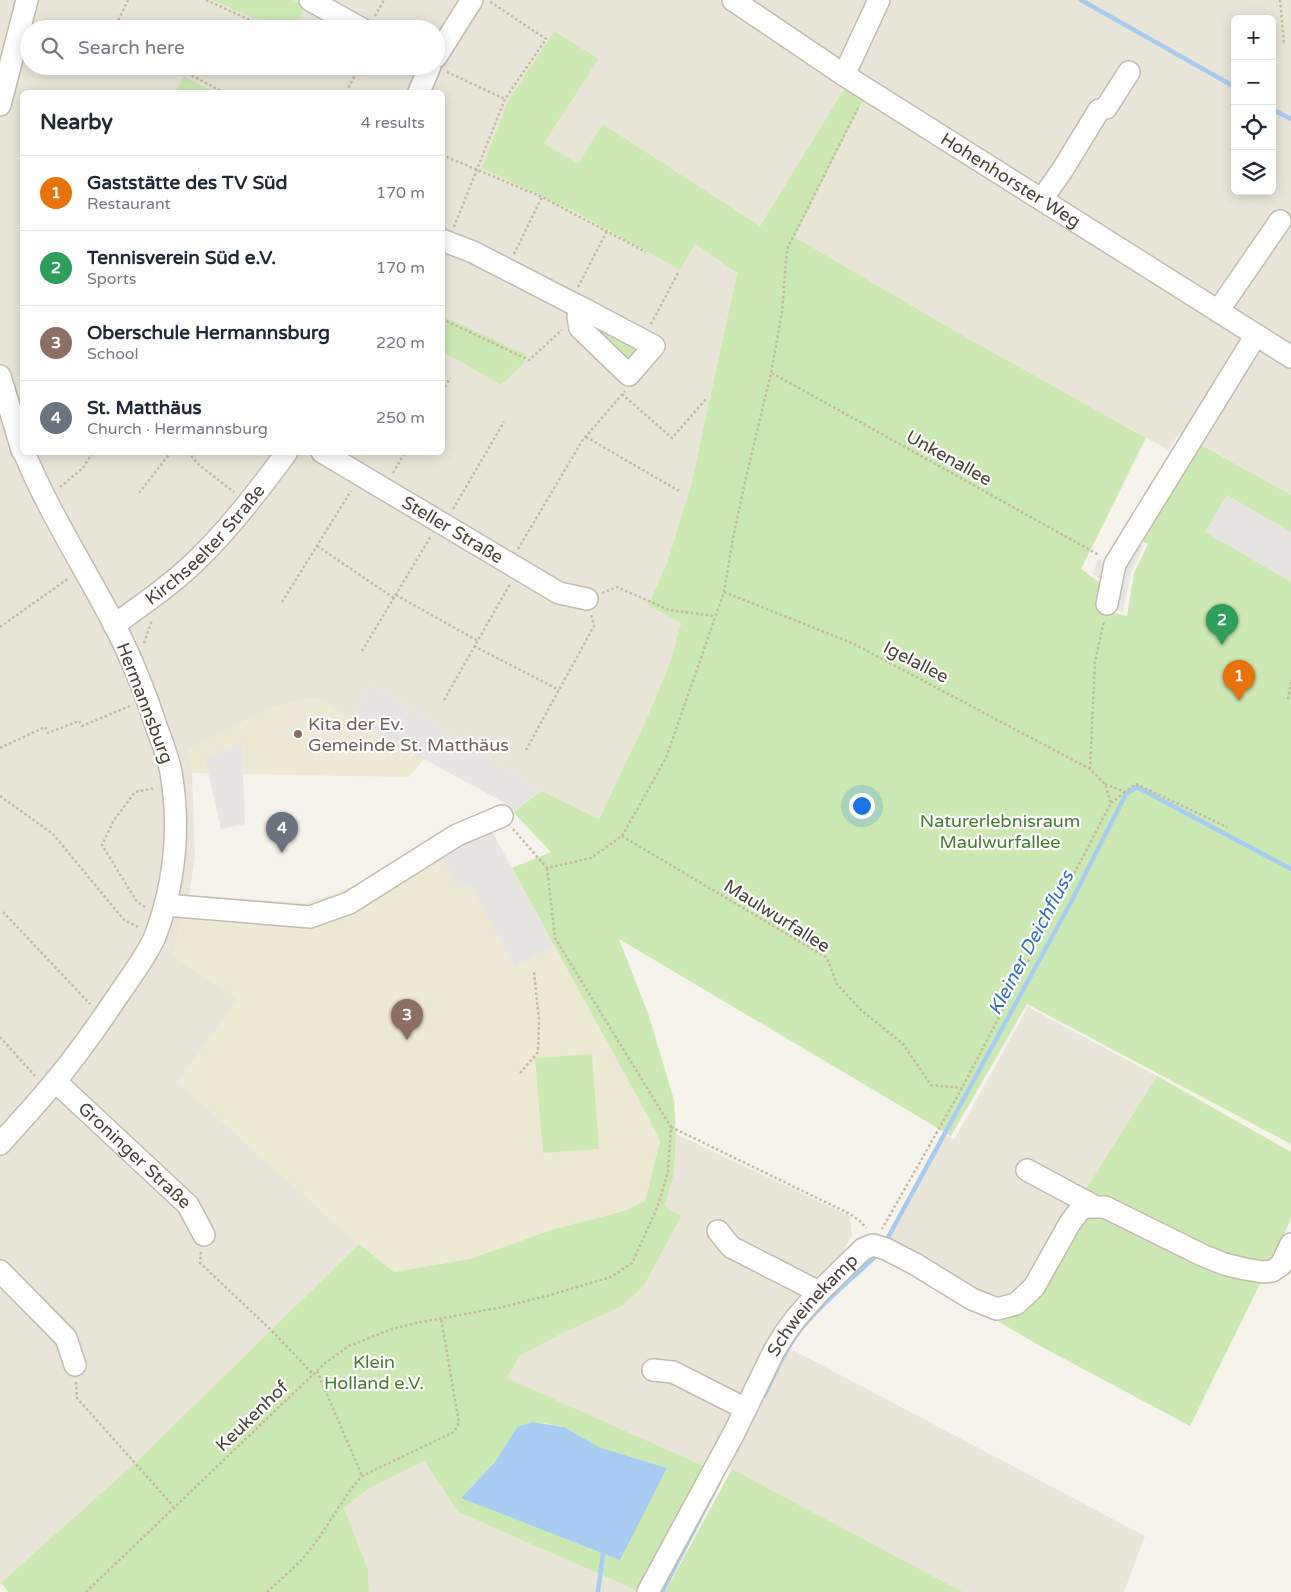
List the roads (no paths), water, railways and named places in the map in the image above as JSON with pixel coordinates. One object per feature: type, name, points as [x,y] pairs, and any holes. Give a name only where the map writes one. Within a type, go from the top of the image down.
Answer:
[{"type":"street","points":[[23,20],[28,0]]},
{"type":"street","points":[[310,0],[356,20]]},
{"type":"street","points":[[445,43],[472,0]]},
{"type":"street","name":"Hohenhorster Weg","points":[[733,0],[844,75],[1291,357]]},
{"type":"street","points":[[844,75],[879,0]]},
{"type":"street","points":[[0,105],[20,30]]},
{"type":"street","points":[[1046,202],[1063,169],[1099,110],[1106,108],[1129,72]]},
{"type":"street","points":[[420,90],[426,75]]},
{"type":"street","points":[[1218,311],[1280,222]]},
{"type":"street","points":[[445,241],[473,252],[507,270],[576,311],[654,346],[626,385],[580,328],[576,311]]},
{"type":"street","points":[[1107,604],[1115,564],[1256,335]]},
{"type":"street","name":"Hermannsburg","points":[[0,376],[20,441]]},
{"type":"street","name":"Hermannsburg","points":[[0,1144],[52,1085],[103,1018],[128,981],[161,919],[175,858],[175,816],[171,771],[147,699],[114,625],[44,497],[25,455]]},
{"type":"street","name":"Kirchseelter Straße","points":[[114,625],[176,579],[196,561],[247,504],[285,455]]},
{"type":"street","name":"Steller Straße","points":[[327,455],[559,593],[586,599]]},
{"type":"street","points":[[161,919],[310,917],[348,902],[457,835],[502,816]]},
{"type":"street","name":"Groninger Straße","points":[[52,1085],[188,1205],[204,1236]]},
{"type":"street","points":[[1027,1170],[1094,1206],[1105,1207],[1123,1215],[1180,1245],[1224,1264],[1263,1272],[1286,1268],[1291,1244]]},
{"type":"street","name":"Schweinekamp","points":[[648,1592],[746,1408],[774,1351],[796,1318],[819,1292],[863,1249],[873,1245],[886,1249],[915,1264],[983,1305],[996,1309],[1006,1308],[1016,1304],[1034,1288],[1070,1222],[1079,1211],[1086,1207],[1094,1206]]},
{"type":"street","points":[[718,1231],[731,1247],[819,1292]]},
{"type":"street","points":[[0,1271],[66,1338],[75,1365]]},
{"type":"street","points":[[653,1370],[673,1372],[746,1408]]},
{"type":"water","points":[[532,1422],[564,1427],[599,1447],[667,1468],[620,1560],[461,1498],[495,1462],[517,1427]]},
{"type":"waterway","points":[[1081,0],[1231,85]]},
{"type":"waterway","points":[[1276,111],[1291,119]]},
{"type":"waterway","name":"Kleiner Deichfluss","points":[[885,1243],[1071,902],[1126,794],[1137,787],[1291,869]]},
{"type":"waterway","name":"Kleiner Deichfluss","points":[[764,1396],[785,1353],[801,1329],[878,1254]]},
{"type":"waterway","name":"Kleiner Deichfluss","points":[[662,1592],[719,1482]]},
{"type":"waterway","points":[[598,1592],[603,1553]]},
{"type":"place","name":"Tennisverein Süd e.V.","points":[[1222,645]]},
{"type":"place","name":"Gaststätte des TV Süd","points":[[1239,701]]},
{"type":"place","name":"Kita der Ev. Gemeinde St. Matthäus","points":[[298,734]]},
{"type":"place","name":"St. Matthäus","points":[[282,853]]},
{"type":"place","name":"Oberschule Hermannsburg","points":[[407,1040]]},
{"type":"park label","name":"Naturerlebnisraum Maulwurfallee","points":[[1000,831]]},
{"type":"park label","name":"Klein Holland e.V.","points":[[374,1372]]}]
